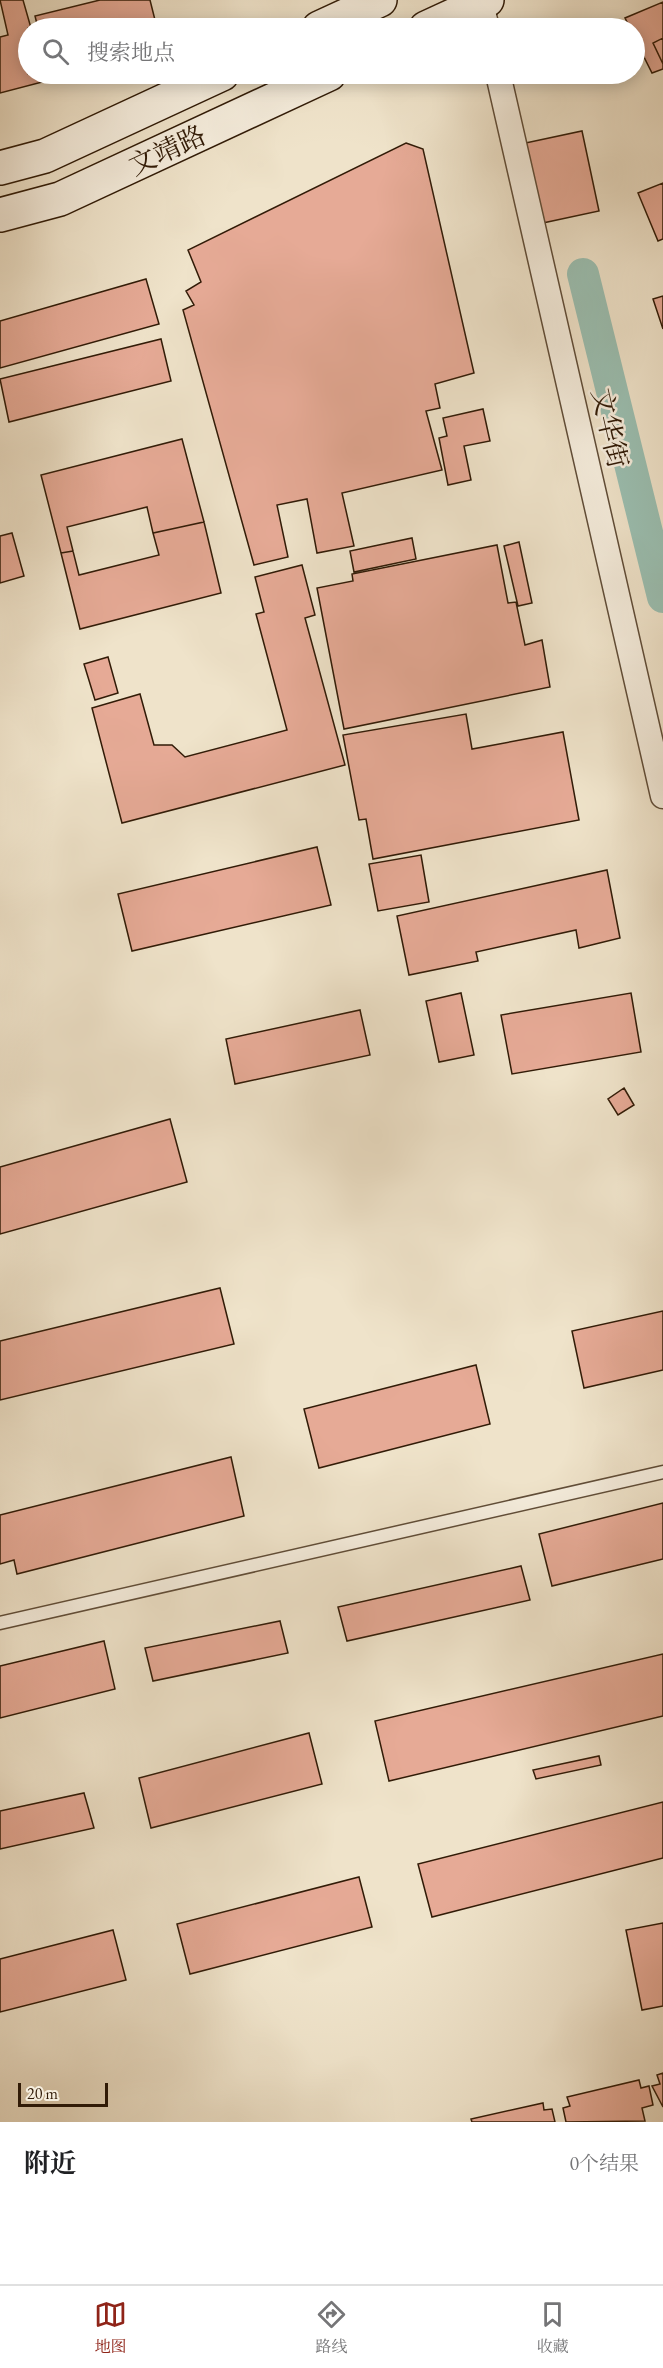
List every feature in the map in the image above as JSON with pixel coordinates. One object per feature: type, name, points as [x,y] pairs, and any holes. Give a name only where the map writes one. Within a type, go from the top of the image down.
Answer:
[{"type":"main road","points":[[341,18],[380,0]]},
{"type":"main road","points":[[455,18],[484,8]]},
{"type":"main road","name":"文靖路","points":[[0,168],[45,156],[200,84]]},
{"type":"main road","name":"文靖路","points":[[0,215],[60,199],[307,84]]},
{"type":"street","name":"文华街","points":[[500,84],[663,796]]},
{"type":"lane","points":[[0,1623],[663,1472]]},
{"type":"building","points":[[0,0],[23,0],[28,18],[18,18],[18,84],[34,84],[0,93],[0,37],[8,35]]},
{"type":"building","points":[[100,0],[150,0],[154,18],[36,18],[35,16]]},
{"type":"building","points":[[663,2],[663,69],[652,73],[645,59],[645,18],[625,18]]},
{"type":"building","points":[[663,38],[663,64],[653,43]]},
{"type":"building","points":[[582,131],[599,211],[524,227],[507,147]]},
{"type":"building","points":[[406,143],[423,149],[474,373],[435,384],[440,408],[426,411],[442,470],[342,493],[354,546],[317,553],[307,499],[277,505],[288,557],[254,565],[183,310],[194,305],[186,291],[201,282],[188,250]]},
{"type":"building","points":[[663,183],[663,239],[658,241],[638,193]]},
{"type":"building","points":[[146,279],[159,324],[0,368],[0,321]]},
{"type":"building","points":[[663,296],[663,329],[653,299]]},
{"type":"building","points":[[161,339],[171,381],[9,422],[0,379]]},
{"type":"building","points":[[483,409],[490,441],[464,446],[471,480],[448,485],[439,438],[447,436],[443,418]]},
{"type":"building","points":[[182,439],[204,522],[153,533],[147,507],[67,527],[73,551],[61,553],[41,475]]},
{"type":"building","points":[[204,522],[221,593],[80,629],[61,553],[73,551],[79,575],[159,555],[153,533]]},
{"type":"building","points":[[12,533],[24,576],[0,583],[0,536]]},
{"type":"building","points":[[412,538],[416,559],[354,572],[350,551]]},
{"type":"building","points":[[519,542],[532,603],[518,606],[504,546]]},
{"type":"building","points":[[497,545],[508,603],[516,602],[525,645],[542,640],[550,687],[344,729],[317,588],[353,581],[352,574]]},
{"type":"building","points":[[302,565],[315,615],[305,618],[345,765],[122,823],[92,708],[140,694],[154,745],[172,745],[185,757],[287,730],[256,614],[264,612],[255,577]]},
{"type":"building","points":[[108,657],[118,693],[95,700],[84,664]]},
{"type":"building","points":[[466,714],[472,749],[563,732],[579,820],[373,859],[366,819],[359,820],[343,735]]},
{"type":"building","points":[[317,847],[331,905],[132,951],[118,894]]},
{"type":"building","points":[[421,855],[429,902],[378,911],[369,864]]},
{"type":"building","points":[[607,870],[620,938],[579,948],[576,930],[476,952],[478,961],[409,975],[397,916]]},
{"type":"building","points":[[461,993],[474,1055],[439,1062],[426,1001]]},
{"type":"building","points":[[631,993],[641,1052],[512,1074],[501,1015]]},
{"type":"building","points":[[360,1010],[370,1055],[235,1084],[226,1039]]},
{"type":"building","points":[[624,1088],[634,1105],[618,1115],[608,1099]]},
{"type":"building","points":[[170,1119],[187,1182],[0,1234],[0,1167]]},
{"type":"building","points":[[220,1288],[234,1344],[0,1400],[0,1341]]},
{"type":"building","points":[[663,1311],[663,1370],[584,1388],[572,1331]]},
{"type":"building","points":[[476,1365],[490,1424],[319,1468],[304,1409]]},
{"type":"building","points":[[231,1457],[244,1516],[17,1574],[14,1560],[0,1564],[0,1515]]},
{"type":"building","points":[[663,1503],[663,1559],[552,1586],[539,1534]]},
{"type":"building","points":[[521,1566],[530,1600],[347,1641],[338,1607]]},
{"type":"building","points":[[280,1621],[288,1653],[153,1681],[145,1648]]},
{"type":"building","points":[[104,1641],[115,1689],[0,1718],[0,1666]]},
{"type":"building","points":[[663,1654],[663,1716],[389,1781],[375,1721]]},
{"type":"building","points":[[309,1733],[322,1784],[151,1828],[139,1778]]},
{"type":"building","points":[[599,1756],[601,1765],[536,1779],[533,1770]]},
{"type":"building","points":[[84,1793],[94,1828],[0,1849],[0,1811]]},
{"type":"building","points":[[663,1802],[663,1858],[432,1917],[418,1864]]},
{"type":"building","points":[[359,1877],[372,1927],[190,1974],[177,1924]]},
{"type":"building","points":[[663,1923],[663,2006],[642,2010],[626,1930]]},
{"type":"building","points":[[113,1930],[126,1980],[0,2012],[0,1959]]},
{"type":"building","points":[[663,2073],[663,2107],[652,2086],[660,2084],[657,2075]]},
{"type":"building","points":[[639,2080],[641,2088],[649,2086],[653,2105],[642,2108],[645,2121],[566,2122],[563,2108],[570,2106],[567,2097]]},
{"type":"building","points":[[543,2103],[544,2110],[552,2109],[555,2122],[472,2122],[471,2119]]},
{"type":"waterway","points":[[583,274],[663,597]]}]
